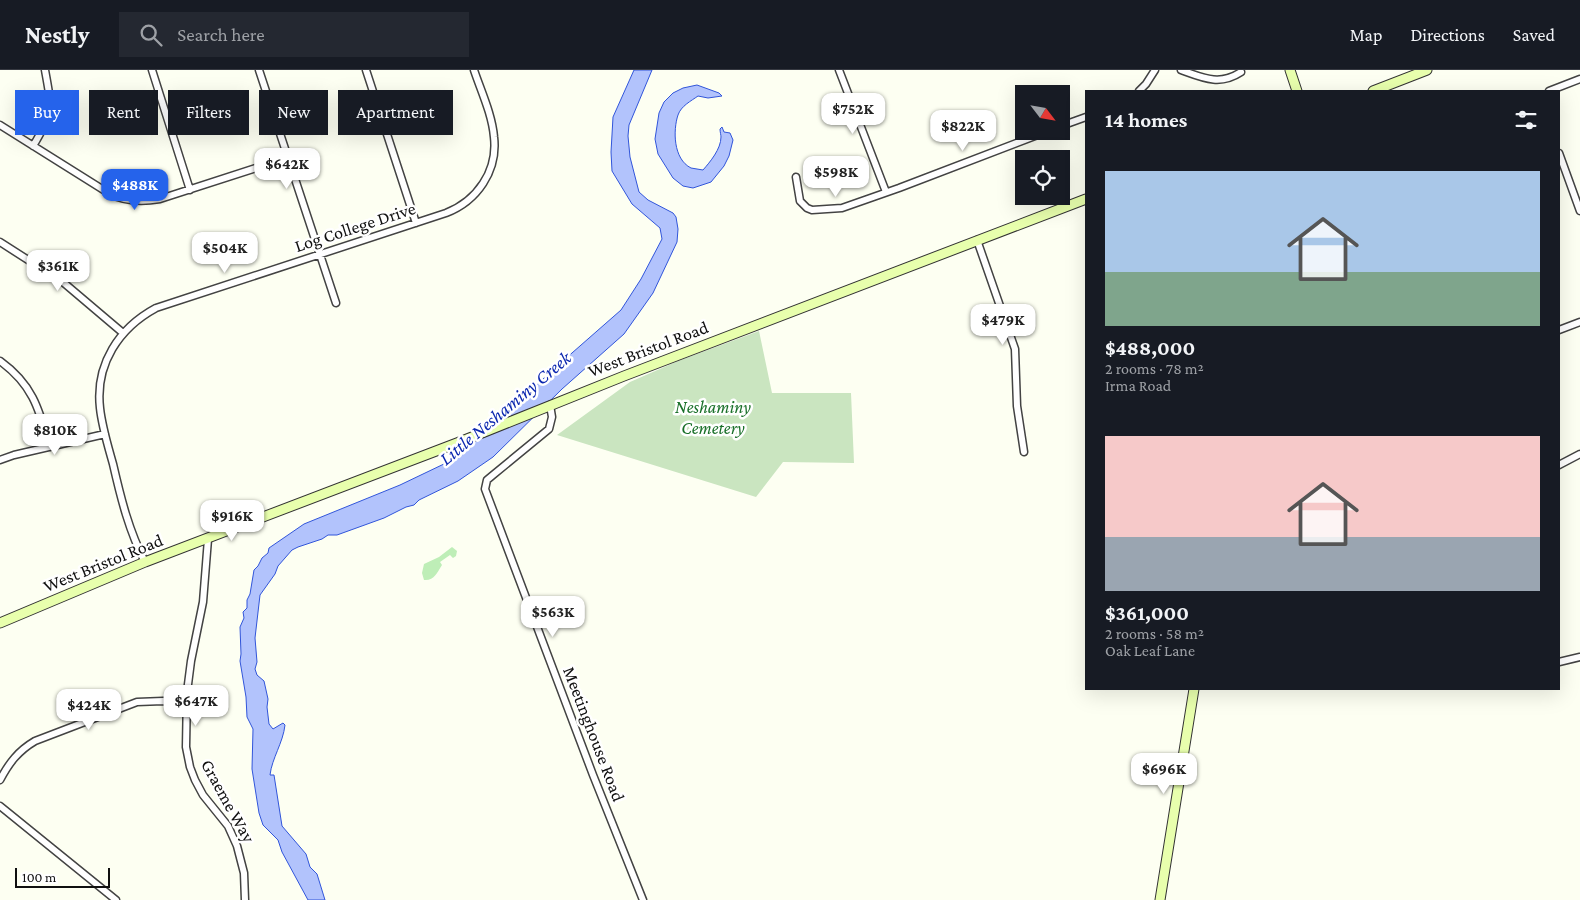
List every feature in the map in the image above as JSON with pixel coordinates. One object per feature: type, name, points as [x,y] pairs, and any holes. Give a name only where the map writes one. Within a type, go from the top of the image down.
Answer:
[{"type":"main road","points":[[1290,70],[1297,90]]},
{"type":"main road","points":[[1376,90],[1427,70]]},
{"type":"main road","name":"West Bristol Road","points":[[0,623],[145,562],[457,443],[549,405],[1085,198]]},
{"type":"main road","points":[[1160,900],[1194,690]]},
{"type":"street","points":[[33,146],[46,124],[50,112],[51,103],[45,70]]},
{"type":"street","points":[[152,70],[190,190]]},
{"type":"street","points":[[259,70],[336,303]]},
{"type":"street","points":[[366,70],[416,223]]},
{"type":"street","name":"Log College Drive","points":[[145,562],[127,522],[100,406],[100,383],[111,350],[123,333],[134,322],[156,308],[446,213],[462,205],[475,194],[488,174],[494,158],[495,139],[493,130],[474,70]]},
{"type":"street","points":[[839,70],[886,192]]},
{"type":"street","points":[[1140,90],[1155,70]]},
{"type":"street","points":[[1181,70],[1215,81],[1230,78],[1241,72]]},
{"type":"street","points":[[1552,90],[1580,79]]},
{"type":"street","points":[[1070,123],[1085,117]]},
{"type":"street","points":[[0,125],[110,194],[127,200],[152,200],[190,190],[287,158]]},
{"type":"street","points":[[796,177],[800,201],[807,208],[812,210],[842,208],[1024,140]]},
{"type":"street","points":[[1560,156],[1580,211]]},
{"type":"street","points":[[977,240],[1015,348],[1017,406],[1024,452]]},
{"type":"street","points":[[0,242],[64,283],[123,333]]},
{"type":"street","points":[[1560,330],[1580,322]]},
{"type":"street","points":[[0,361],[17,375],[31,394],[41,414],[50,447]]},
{"type":"street","name":"Meetinghouse Road","points":[[549,405],[552,418],[549,430],[492,475],[487,480],[485,489],[593,775],[643,900]]},
{"type":"street","points":[[0,460],[14,455],[106,434]]},
{"type":"street","points":[[1560,464],[1580,454]]},
{"type":"street","name":"Graeme Way","points":[[208,539],[203,602],[191,661],[186,706],[186,747],[190,767],[201,792],[228,826],[238,846],[244,872],[245,900]]},
{"type":"street","points":[[1560,662],[1580,657]]},
{"type":"street","points":[[0,780],[12,760],[18,754],[27,746],[44,738],[137,702],[163,701],[186,706]]},
{"type":"street","points":[[0,806],[116,900]]},
{"type":"green space","name":"Neshaminy Cemetery","points":[[759,331],[772,393],[851,393],[854,463],[783,462],[756,497],[557,435],[630,382],[678,361]]},
{"type":"green space","points":[[452,547],[457,551],[456,556],[453,558],[450,555],[440,562],[442,565],[435,576],[424,580],[422,573],[424,564],[439,557]]},
{"type":"water","points":[[634,70],[652,70],[629,125],[630,157],[639,192],[648,200],[673,213],[676,217],[678,229],[677,242],[653,293],[624,334],[562,389],[493,457],[458,481],[419,500],[414,505],[384,518],[337,535],[328,535],[292,550],[278,566],[275,574],[260,595],[255,638],[257,662],[255,669],[257,675],[264,681],[268,699],[269,724],[273,729],[283,723],[285,725],[270,775],[274,775],[282,826],[306,854],[310,867],[317,874],[325,900],[308,900],[282,852],[278,840],[263,825],[259,813],[252,769],[253,729],[247,717],[240,661],[240,627],[244,618],[243,612],[247,608],[254,570],[268,553],[269,548],[304,524],[400,485],[446,463],[490,431],[548,374],[621,310],[641,279],[662,239],[660,228],[632,204],[612,171],[613,117]]},
{"type":"water","points":[[697,85],[719,93],[722,96],[708,98],[698,96],[686,104],[679,112],[675,136],[681,158],[691,168],[703,170],[715,155],[721,142],[720,129],[722,127],[724,132],[730,133],[733,140],[724,166],[711,182],[693,188],[683,186],[673,178],[658,154],[655,139],[659,113],[664,102],[673,93],[683,88]]},
{"type":"water label","name":"Little Neshaminy Creek","points":[[505,408]]}]
